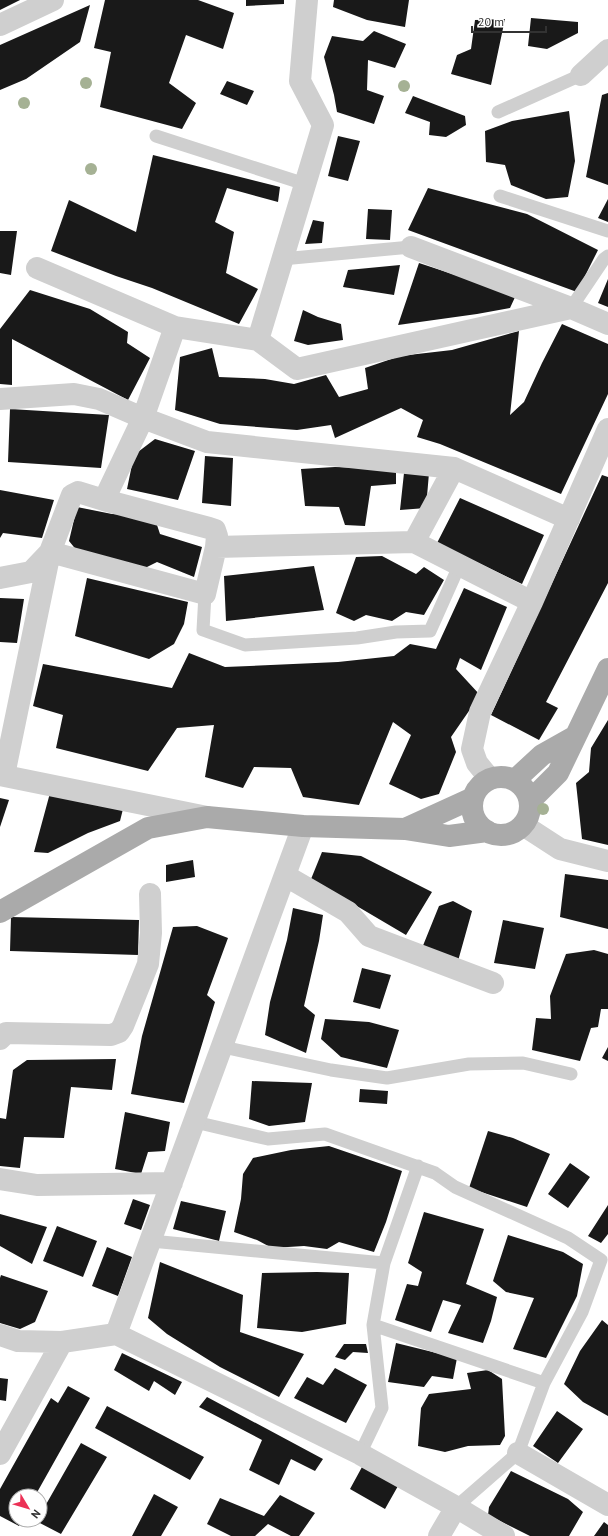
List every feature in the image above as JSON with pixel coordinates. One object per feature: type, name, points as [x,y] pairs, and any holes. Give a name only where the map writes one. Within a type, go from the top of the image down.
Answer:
[{"type":"main road","points":[[530,800],[558,773],[608,668]]},
{"type":"main road","points":[[515,780],[542,755],[574,737]]},
{"type":"main road","points":[[0,912],[148,828],[207,817],[304,826],[404,829],[449,836],[487,832],[500,835],[512,833],[523,825],[529,814],[530,800],[524,788],[515,780],[502,777],[490,779],[479,787],[473,798],[472,811],[477,823],[487,832]]},
{"type":"main road","points":[[404,829],[473,798]]},
{"type":"street","points":[[0,25],[52,0]]},
{"type":"street","points":[[258,340],[323,125],[300,81],[307,0]]},
{"type":"street","points":[[581,75],[608,50]]},
{"type":"street","points":[[411,247],[571,308],[608,324]]},
{"type":"street","points":[[37,268],[175,328],[258,340],[297,369],[571,308]]},
{"type":"street","points":[[104,500],[143,418],[175,328]]},
{"type":"street","points":[[0,399],[74,394],[99,399],[143,418],[207,442],[454,468],[569,519]]},
{"type":"street","points":[[490,779],[477,763],[472,749],[480,712],[569,519],[603,453],[608,429]]},
{"type":"street","points":[[414,542],[454,468]]},
{"type":"street","points":[[50,552],[205,594],[216,547],[217,536],[215,530],[209,528],[78,492],[72,495],[50,552],[2,775],[207,817]]},
{"type":"street","points":[[216,547],[414,542],[532,602]]},
{"type":"street","points":[[0,578],[31,572],[50,552]]},
{"type":"street","points":[[523,825],[560,849],[608,861]]},
{"type":"street","points":[[116,1334],[304,826]]},
{"type":"street","points":[[286,876],[348,912],[369,936],[493,983]]},
{"type":"street","points":[[0,1039],[6,1033],[111,1035],[118,1032],[123,1026],[148,964],[151,933],[150,894]]},
{"type":"street","points":[[0,1179],[37,1185],[172,1183]]},
{"type":"street","points":[[0,1335],[18,1341],[62,1342],[116,1334],[360,1454],[456,1507],[504,1536]]},
{"type":"street","points":[[0,1454],[62,1342]]},
{"type":"street","points":[[518,1452],[608,1505]]},
{"type":"street","points":[[439,1536],[456,1507]]},
{"type":"lane","points":[[498,112],[581,75]]},
{"type":"lane","points":[[156,136],[305,184]]},
{"type":"lane","points":[[500,196],[608,231]]},
{"type":"lane","points":[[282,259],[411,247]]},
{"type":"lane","points":[[571,308],[604,259],[608,256]]},
{"type":"lane","points":[[205,594],[204,630],[245,645],[357,638],[396,632],[430,631],[460,566]]},
{"type":"lane","points":[[223,1047],[331,1070],[387,1078],[469,1064],[523,1063],[571,1074]]},
{"type":"lane","points":[[195,1122],[268,1139],[325,1134],[435,1172],[455,1187],[568,1238],[601,1260],[582,1312],[544,1383],[518,1452],[456,1507]]},
{"type":"lane","points":[[360,1454],[382,1408],[373,1325],[384,1263],[418,1166]]},
{"type":"lane","points":[[151,1241],[384,1263]]},
{"type":"lane","points":[[373,1325],[544,1383]]},
{"type":"building","points":[[0,0],[20,0],[0,10]]},
{"type":"building","points":[[105,0],[198,0],[234,13],[223,49],[186,35],[169,83],[196,103],[182,129],[100,107],[111,52],[94,48]]},
{"type":"building","points":[[246,0],[284,0],[284,4],[246,6]]},
{"type":"building","points":[[334,0],[409,0],[405,27],[367,20],[333,7]]},
{"type":"building","points":[[90,5],[80,42],[26,79],[0,90],[0,45]]},
{"type":"building","points":[[531,18],[578,22],[578,33],[547,49],[528,46]]},
{"type":"building","points":[[505,19],[491,85],[451,74],[457,55],[471,49],[475,20]]},
{"type":"building","points":[[374,31],[406,44],[395,68],[368,60],[367,90],[384,96],[374,124],[337,112],[324,57],[332,36],[363,41]]},
{"type":"building","points":[[227,81],[254,91],[247,105],[220,94]]},
{"type":"building","points":[[608,93],[608,185],[586,177],[602,95]]},
{"type":"building","points":[[413,96],[465,116],[466,125],[446,137],[429,135],[430,122],[405,113]]},
{"type":"building","points":[[569,111],[575,161],[568,197],[546,199],[511,185],[505,165],[486,162],[485,131],[512,121]]},
{"type":"building","points":[[338,136],[360,141],[348,181],[328,176]]},
{"type":"building","points":[[153,155],[280,187],[278,202],[227,188],[215,222],[234,232],[226,273],[258,289],[239,324],[152,288],[51,251],[69,200],[136,232]]},
{"type":"building","points":[[428,188],[527,214],[598,250],[577,292],[408,230]]},
{"type":"building","points":[[608,199],[608,222],[598,218]]},
{"type":"building","points":[[368,209],[392,210],[390,240],[366,239]]},
{"type":"building","points":[[313,220],[324,222],[322,243],[305,244]]},
{"type":"building","points":[[0,231],[17,231],[11,275],[0,273]]},
{"type":"building","points":[[419,263],[516,295],[510,308],[398,325]]},
{"type":"building","points":[[400,265],[394,295],[343,287],[348,270]]},
{"type":"building","points":[[608,279],[608,307],[598,303]]},
{"type":"building","points":[[30,290],[90,309],[128,332],[127,343],[150,358],[128,400],[12,339],[12,385],[0,384],[0,329]]},
{"type":"building","points":[[303,310],[318,317],[341,324],[343,340],[308,345],[294,341]]},
{"type":"building","points":[[562,324],[608,344],[608,394],[561,494],[440,444],[417,437],[423,420],[401,408],[335,438],[331,425],[297,430],[220,424],[175,410],[180,357],[212,348],[219,377],[265,379],[294,384],[326,375],[339,397],[368,389],[365,368],[400,356],[452,350],[519,331],[510,415],[524,402]]},
{"type":"building","points":[[10,409],[109,415],[101,468],[8,462]]},
{"type":"building","points":[[155,439],[195,451],[178,500],[127,489],[134,455]]},
{"type":"building","points":[[205,456],[233,458],[231,506],[202,503]]},
{"type":"building","points":[[335,467],[367,468],[396,472],[396,484],[371,486],[365,526],[345,525],[339,507],[305,506],[301,469]]},
{"type":"building","points":[[404,473],[429,473],[426,508],[400,510]]},
{"type":"building","points":[[602,475],[608,477],[608,583],[546,702],[558,708],[539,740],[491,715]]},
{"type":"building","points":[[0,490],[54,500],[42,538],[3,533],[0,538]]},
{"type":"building","points":[[460,498],[544,535],[522,584],[437,543]]},
{"type":"building","points":[[77,507],[112,514],[154,516],[160,534],[202,547],[194,577],[157,562],[143,569],[78,552],[69,541]]},
{"type":"building","points":[[382,556],[416,574],[424,567],[444,580],[424,615],[406,612],[392,621],[366,615],[354,621],[336,613],[356,557]]},
{"type":"building","points":[[314,566],[324,610],[226,621],[224,576]]},
{"type":"building","points":[[87,578],[188,602],[184,624],[174,644],[149,659],[75,636]]},
{"type":"building","points":[[464,588],[507,607],[481,670],[460,658],[456,669],[480,695],[451,737],[456,752],[439,794],[421,799],[389,784],[411,735],[393,722],[359,805],[303,797],[291,768],[254,767],[243,788],[205,777],[214,725],[177,728],[148,771],[56,748],[63,715],[33,706],[43,664],[172,688],[189,653],[225,667],[338,662],[394,656],[410,644],[436,649]]},
{"type":"building","points":[[0,598],[24,599],[17,643],[0,642]]},
{"type":"building","points":[[608,720],[608,845],[582,839],[576,783],[589,772],[591,748]]},
{"type":"building","points":[[50,793],[124,805],[120,821],[88,833],[48,853],[34,852]]},
{"type":"building","points":[[0,798],[9,800],[0,827]]},
{"type":"building","points":[[322,852],[361,856],[432,892],[406,935],[333,892],[309,884]]},
{"type":"building","points":[[193,860],[195,877],[166,882],[166,865]]},
{"type":"building","points":[[565,874],[608,880],[608,929],[560,917]]},
{"type":"building","points":[[453,901],[472,911],[458,961],[420,953],[439,906]]},
{"type":"building","points":[[293,908],[323,915],[319,941],[304,1006],[315,1015],[306,1053],[265,1035],[270,1002],[287,940]]},
{"type":"building","points":[[11,917],[139,920],[138,955],[10,951]]},
{"type":"building","points":[[503,920],[544,928],[535,969],[494,963]]},
{"type":"building","points":[[197,926],[228,938],[207,995],[215,1002],[184,1103],[131,1094],[142,1036],[173,927]]},
{"type":"building","points":[[594,950],[608,954],[608,1009],[601,1009],[598,1027],[591,1028],[580,1061],[532,1050],[536,1018],[551,1019],[550,996],[566,954]]},
{"type":"building","points":[[362,968],[391,975],[380,1009],[353,1002]]},
{"type":"building","points":[[325,1019],[369,1022],[399,1030],[387,1068],[341,1057],[321,1039]]},
{"type":"building","points":[[608,1047],[608,1061],[602,1058]]},
{"type":"building","points":[[116,1059],[112,1090],[71,1087],[64,1138],[24,1137],[20,1168],[0,1166],[0,1118],[6,1119],[13,1070],[27,1060]]},
{"type":"building","points":[[252,1081],[312,1083],[305,1122],[269,1126],[249,1119]]},
{"type":"building","points":[[360,1089],[388,1091],[387,1104],[359,1102]]},
{"type":"building","points":[[125,1112],[170,1122],[165,1151],[148,1152],[141,1174],[115,1169]]},
{"type":"building","points":[[488,1131],[513,1138],[550,1154],[527,1207],[469,1188]]},
{"type":"building","points":[[329,1146],[402,1171],[386,1222],[374,1252],[339,1242],[327,1249],[304,1246],[272,1248],[257,1240],[234,1232],[241,1199],[243,1174],[253,1158],[291,1150]]},
{"type":"building","points":[[570,1163],[590,1177],[568,1208],[548,1194]]},
{"type":"building","points":[[133,1199],[150,1205],[141,1230],[124,1224]]},
{"type":"building","points":[[181,1201],[226,1211],[219,1241],[173,1229]]},
{"type":"building","points":[[608,1205],[608,1234],[601,1243],[588,1236]]},
{"type":"building","points":[[424,1212],[484,1229],[466,1284],[497,1297],[491,1321],[483,1343],[448,1333],[461,1305],[443,1300],[431,1332],[395,1320],[407,1284],[418,1286],[422,1272],[408,1263]]},
{"type":"building","points":[[0,1214],[47,1227],[32,1264],[0,1246]]},
{"type":"building","points":[[57,1226],[97,1241],[83,1277],[43,1261]]},
{"type":"building","points":[[508,1235],[563,1252],[583,1264],[577,1296],[546,1358],[513,1349],[534,1298],[506,1292],[493,1281]]},
{"type":"building","points":[[107,1247],[132,1257],[118,1296],[92,1286]]},
{"type":"building","points":[[160,1262],[243,1295],[240,1332],[304,1354],[279,1397],[220,1367],[167,1334],[148,1318]]},
{"type":"building","points":[[262,1273],[349,1273],[346,1324],[302,1332],[257,1328]]},
{"type":"building","points":[[1,1275],[48,1291],[35,1322],[20,1329],[0,1323]]},
{"type":"building","points":[[602,1320],[608,1325],[608,1416],[583,1402],[564,1384],[580,1351]]},
{"type":"building","points":[[396,1343],[457,1358],[453,1379],[432,1376],[424,1387],[388,1382]]},
{"type":"building","points":[[344,1344],[366,1344],[368,1353],[353,1352],[345,1360],[335,1357]]},
{"type":"building","points":[[122,1353],[182,1382],[175,1395],[154,1381],[149,1391],[114,1370]]},
{"type":"building","points":[[335,1368],[367,1385],[346,1423],[294,1398],[307,1377],[323,1385]]},
{"type":"building","points":[[488,1370],[502,1379],[505,1436],[500,1445],[468,1446],[445,1452],[418,1446],[421,1408],[429,1394],[471,1389],[467,1373]]},
{"type":"building","points":[[0,1378],[8,1379],[6,1401],[0,1400]]},
{"type":"building","points":[[68,1386],[90,1398],[39,1488],[8,1488],[8,1520],[0,1516],[0,1489],[51,1398],[58,1403]]},
{"type":"building","points":[[207,1397],[323,1459],[315,1471],[291,1459],[279,1485],[249,1470],[262,1440],[199,1407]]},
{"type":"building","points":[[107,1406],[204,1457],[190,1480],[95,1428]]},
{"type":"building","points":[[557,1411],[583,1429],[558,1463],[533,1446]]},
{"type":"building","points":[[81,1443],[107,1457],[61,1534],[48,1527],[48,1501]]},
{"type":"building","points":[[362,1467],[398,1486],[385,1509],[350,1489]]},
{"type":"building","points":[[511,1471],[568,1499],[583,1512],[569,1536],[530,1536],[488,1515],[489,1507]]},
{"type":"building","points":[[154,1494],[178,1507],[161,1536],[132,1536]]},
{"type":"building","points":[[280,1495],[315,1513],[299,1536],[291,1536],[268,1524],[255,1536],[231,1536],[207,1524],[220,1498],[264,1516]]},
{"type":"building","points":[[604,1522],[608,1525],[608,1536],[594,1536]]}]
